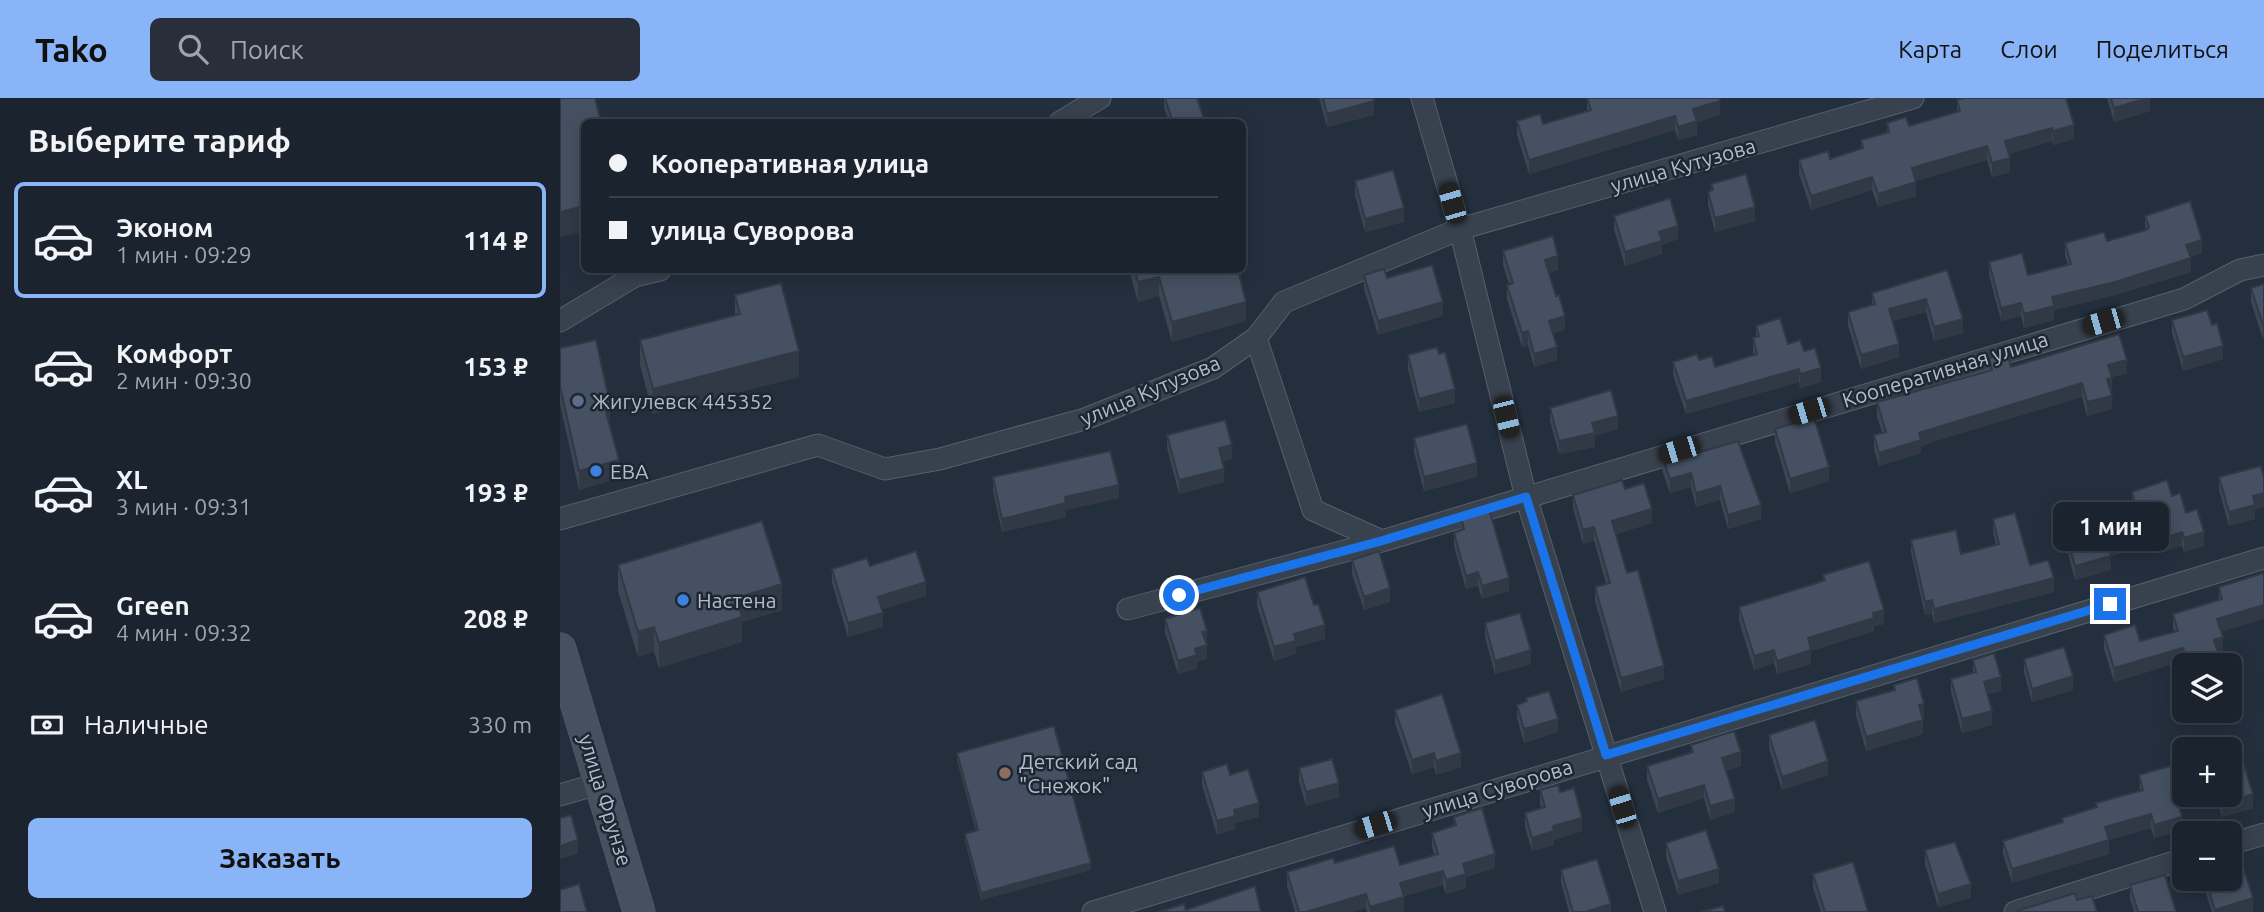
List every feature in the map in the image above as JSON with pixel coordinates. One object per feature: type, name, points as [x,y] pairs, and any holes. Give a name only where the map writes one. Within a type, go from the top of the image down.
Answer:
[{"type":"street","points":[[1064,119],[1100,98]]},
{"type":"street","points":[[1422,98],[1460,229],[1526,497],[1655,912]]},
{"type":"street","name":"улица Кутузова","points":[[560,519],[818,445],[885,469],[940,459],[1085,419],[1213,368],[1256,338],[1284,302],[1460,229],[1913,98]]},
{"type":"street","name":"Кооперативная улица","points":[[1128,609],[1381,541],[2183,299],[2240,270],[2264,265]]},
{"type":"street","points":[[560,321],[635,276],[648,273]]},
{"type":"street","points":[[1256,338],[1313,510],[1381,541]]},
{"type":"street","name":"улица Суворова","points":[[1093,912],[2264,558]]},
{"type":"street","name":"улица Фрунзе","points":[[560,649],[639,912]]},
{"type":"street","points":[[560,795],[601,783]]},
{"type":"street","points":[[2242,840],[2264,834]]},
{"type":"street","points":[[2015,912],[2172,863]]},
{"type":"building","points":[[560,98],[595,98],[600,119],[581,119],[581,207],[560,212]]},
{"type":"building","points":[[1165,98],[1197,98],[1204,119],[1172,119]]},
{"type":"building","points":[[1323,98],[1373,98],[1374,101],[1327,114]]},
{"type":"building","points":[[1587,98],[1719,98],[1720,101],[1693,109],[1697,121],[1678,127],[1675,116],[1529,160],[1517,121],[1540,114],[1543,124],[1591,110]]},
{"type":"building","points":[[2066,98],[2074,125],[2005,141],[2010,158],[1992,163],[1987,146],[1912,168],[1916,182],[1878,194],[1872,177],[1811,196],[1799,160],[1828,151],[1830,159],[1863,148],[1861,140],[1889,132],[1887,123],[1906,117],[1909,126],[1960,111],[1957,100]]},
{"type":"building","points":[[2111,98],[2148,98],[2114,108]]},
{"type":"building","points":[[1393,170],[1404,208],[1365,219],[1355,181]]},
{"type":"building","points":[[1746,174],[1755,207],[1715,218],[1708,192],[1713,190],[1711,184]]},
{"type":"building","points":[[1670,198],[1678,226],[1659,232],[1662,241],[1625,252],[1614,216]]},
{"type":"building","points":[[2190,201],[2202,240],[2186,245],[2191,258],[2115,282],[2052,297],[2054,306],[2024,314],[2021,303],[2001,308],[1989,262],[2022,253],[2028,275],[2071,264],[2065,243],[2104,232],[2107,241],[2146,230],[2149,227],[2145,216]]},
{"type":"building","points":[[1553,236],[1558,256],[1545,260],[1565,316],[1549,321],[1557,347],[1534,354],[1528,331],[1522,333],[1507,285],[1513,283],[1503,251]]},
{"type":"building","points":[[1432,265],[1443,302],[1378,321],[1364,275],[1384,269],[1387,278]]},
{"type":"building","points":[[1947,270],[1963,319],[1934,327],[1926,299],[1889,309],[1899,344],[1861,355],[1848,312],[1875,304],[1872,293]]},
{"type":"building","points":[[1136,273],[1239,273],[1246,302],[1172,322],[1159,277],[1138,282]]},
{"type":"building","points":[[781,283],[799,351],[653,389],[640,340],[740,314],[735,295]]},
{"type":"building","points":[[2264,284],[2264,325],[2263,325],[2251,288]]},
{"type":"building","points":[[2207,310],[2212,325],[2217,323],[2223,346],[2183,357],[2172,320]]},
{"type":"building","points":[[1780,318],[1788,344],[1800,340],[1804,351],[1815,348],[1821,368],[1800,374],[1799,369],[1686,401],[1673,362],[1697,354],[1699,360],[1712,356],[1715,367],[1757,354],[1753,338],[1759,336],[1756,326]]},
{"type":"building","points":[[2119,334],[2127,360],[2108,365],[2112,378],[2107,379],[2112,396],[2087,402],[2082,383],[1919,433],[1921,440],[1879,453],[1874,435],[1886,432],[1877,402],[1992,370],[1989,358],[2007,352],[2011,367]]},
{"type":"building","points":[[596,340],[610,404],[604,405],[619,460],[579,471],[560,386],[560,348]]},
{"type":"building","points":[[1437,347],[1439,354],[1445,352],[1455,389],[1419,399],[1408,355]]},
{"type":"building","points":[[1611,390],[1618,416],[1592,423],[1595,433],[1559,441],[1550,408]]},
{"type":"building","points":[[1814,417],[1829,467],[1790,479],[1775,429]]},
{"type":"building","points":[[1225,420],[1232,445],[1219,448],[1224,469],[1179,480],[1167,435]]},
{"type":"building","points":[[1467,424],[1477,463],[1424,477],[1414,438]]},
{"type":"building","points":[[1738,441],[1761,505],[1728,515],[1720,486],[1696,493],[1691,473],[1670,479],[1662,456],[1688,449],[1690,455]]},
{"type":"building","points":[[1110,451],[1119,485],[1065,497],[1066,503],[1002,519],[993,477]]},
{"type":"building","points":[[2261,466],[2264,493],[2253,496],[2255,505],[2229,512],[2219,477]]},
{"type":"building","points":[[1622,480],[1625,489],[1644,483],[1652,509],[1612,521],[1627,573],[1638,570],[1664,666],[1621,678],[1595,587],[1610,583],[1594,527],[1583,530],[1573,495]]},
{"type":"building","points":[[2167,480],[2172,496],[2180,493],[2186,513],[2197,509],[2204,532],[2184,538],[2182,532],[2161,539],[2159,533],[2146,538],[2145,533],[2107,544],[2111,556],[2075,566],[2061,515],[2095,505],[2099,517],[2136,507],[2132,492]]},
{"type":"building","points":[[1489,509],[1509,578],[1482,586],[1478,572],[1466,576],[1454,533],[1464,529],[1461,517]]},
{"type":"building","points":[[2015,513],[2030,565],[2048,560],[2054,578],[1934,609],[1932,600],[1925,602],[1911,540],[1956,530],[1961,554],[1999,544],[1993,519]]},
{"type":"building","points":[[762,521],[782,584],[737,598],[742,617],[659,643],[654,627],[638,632],[618,565]]},
{"type":"building","points":[[916,551],[926,582],[878,597],[883,613],[848,623],[832,569],[867,558],[870,566]]},
{"type":"building","points":[[1379,551],[1390,588],[1364,597],[1352,560]]},
{"type":"building","points":[[1869,561],[1884,610],[1873,613],[1874,618],[1808,638],[1811,650],[1777,661],[1774,650],[1754,656],[1739,607],[1817,583],[1825,580],[1823,575]]},
{"type":"building","points":[[2264,573],[2264,605],[2217,619],[2223,637],[2214,640],[2218,652],[2184,653],[2183,648],[2114,668],[2104,635],[2135,625],[2140,641],[2178,631],[2173,614],[2222,599],[2219,587]]},
{"type":"building","points":[[1305,577],[1314,605],[1318,604],[1325,625],[1294,634],[1296,641],[1274,647],[1257,592]]},
{"type":"building","points":[[1200,608],[1207,631],[1202,632],[1207,645],[1195,649],[1197,655],[1178,661],[1165,619]]},
{"type":"building","points":[[1520,613],[1531,650],[1495,661],[1485,623]]},
{"type":"building","points":[[2064,647],[2073,676],[2032,689],[2024,659]]},
{"type":"building","points":[[1994,653],[2001,677],[1984,682],[1992,711],[1962,719],[1951,679],[1976,672],[1973,660]]},
{"type":"building","points":[[1917,678],[1924,704],[1919,705],[1923,720],[1866,737],[1856,701],[1895,690],[1894,685]]},
{"type":"building","points":[[1549,691],[1558,719],[1524,729],[1517,705],[1527,701],[1526,698]]},
{"type":"building","points":[[1442,694],[1461,753],[1436,761],[1434,753],[1412,760],[1395,710]]},
{"type":"building","points":[[1815,720],[1828,761],[1782,777],[1769,735]]},
{"type":"building","points":[[1054,726],[1091,863],[981,893],[965,834],[978,830],[957,753]]},
{"type":"building","points":[[1734,731],[1741,752],[1722,758],[1735,799],[1710,806],[1704,785],[1658,799],[1647,766],[1693,752],[1691,745]]},
{"type":"building","points":[[2242,758],[2253,794],[2242,798]]},
{"type":"building","points":[[1332,759],[1339,783],[1306,792],[1299,768]]},
{"type":"building","points":[[1227,764],[1230,775],[1248,769],[1259,803],[1234,810],[1235,816],[1217,821],[1202,772]]},
{"type":"building","points":[[2172,765],[2172,807],[2179,807],[2182,817],[2154,825],[2151,814],[2105,827],[2109,840],[2012,869],[2003,841],[2063,822],[2062,818],[2097,807],[2096,803],[2143,790],[2139,775]]},
{"type":"building","points":[[1558,785],[1560,792],[1574,788],[1582,818],[1553,826],[1554,831],[1532,838],[1525,813],[1545,807],[1540,790]]},
{"type":"building","points":[[1482,808],[1495,854],[1463,864],[1466,874],[1446,880],[1443,871],[1400,883],[1404,897],[1370,907],[1366,894],[1299,912],[1287,872],[1333,858],[1335,863],[1394,846],[1400,865],[1438,854],[1432,833],[1456,825],[1454,817]]},
{"type":"building","points":[[571,815],[578,840],[560,846],[560,818]]},
{"type":"building","points":[[1706,830],[1719,869],[1678,881],[1666,843]]},
{"type":"building","points":[[1955,842],[1971,884],[1938,894],[1925,850]]},
{"type":"building","points":[[1597,859],[1611,904],[1585,912],[1573,912],[1561,870]]},
{"type":"building","points":[[1853,862],[1868,911],[1825,912],[1813,874]]},
{"type":"building","points":[[2242,863],[2253,898],[2215,910],[2209,891],[2242,891]]},
{"type":"building","points":[[2165,875],[2176,912],[2138,912],[2130,885]]},
{"type":"building","points":[[579,884],[587,912],[560,912],[560,890]]},
{"type":"building","points":[[1255,886],[1261,912],[1158,912],[1184,904],[1186,910]]},
{"type":"building","points":[[2075,893],[2077,900],[2092,896],[2097,912],[2017,912],[2017,911]]},
{"type":"building","points":[[1723,906],[1725,912],[1701,912]]},
{"type":"place","name":"Жигулевск 445352","points":[[578,401]]},
{"type":"place","name":"ЕВА","points":[[596,471]]},
{"type":"place","name":"Настена","points":[[683,600]]},
{"type":"place","name":"Детский сад \"Снежок\"","points":[[1005,773]]},
{"type":"route","points":[[1179,595],[1381,541],[1526,497],[1606,755],[2110,604]]}]
